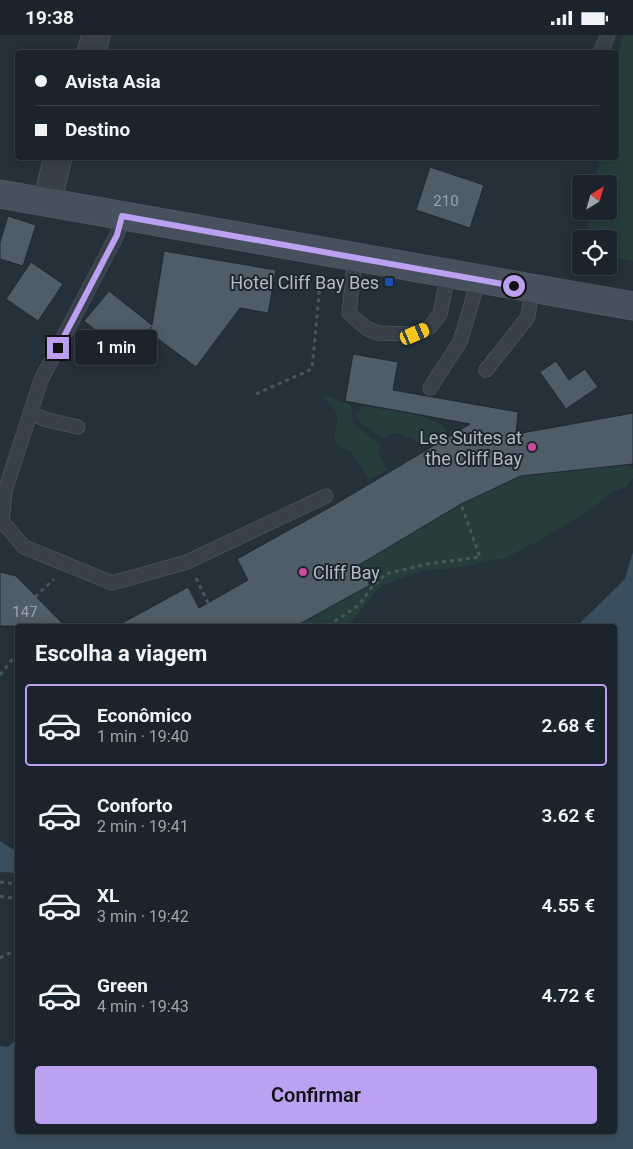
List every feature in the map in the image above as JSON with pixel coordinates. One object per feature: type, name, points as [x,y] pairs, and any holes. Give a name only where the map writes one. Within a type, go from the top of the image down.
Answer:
[{"type":"main road","points":[[0,193],[633,306]]},
{"type":"street","points":[[92,50],[96,35]]},
{"type":"street","points":[[46,202],[57,160]]},
{"type":"lane","points":[[601,50],[608,35]]},
{"type":"lane","points":[[122,216],[117,235],[41,380],[6,491],[2,521],[24,547],[112,583],[187,562],[326,496]]},
{"type":"lane","points":[[355,257],[349,313],[366,328],[378,333],[415,334],[430,327],[440,314],[448,274]]},
{"type":"lane","points":[[430,388],[460,342],[479,279]]},
{"type":"lane","points":[[486,370],[528,317],[532,289]]},
{"type":"lane","points":[[30,413],[47,421],[78,427]]},
{"type":"path","points":[[256,394],[312,369],[320,284]]},
{"type":"path","points":[[331,624],[359,605],[372,587],[386,574],[427,563],[480,557],[461,504]]},
{"type":"path","points":[[187,562],[208,603]]},
{"type":"path","points":[[0,675],[14,657]]},
{"type":"path","points":[[0,882],[15,883]]},
{"type":"path","points":[[0,895],[15,898]]},
{"type":"path","points":[[0,958],[15,950]]},
{"type":"green space","points":[[622,35],[633,35],[633,261],[617,258],[617,230],[587,230],[588,220],[618,220],[618,175],[597,175],[600,160],[619,160],[619,52]]},
{"type":"green space","points":[[324,395],[351,405],[353,423],[380,445],[379,454],[387,470],[369,480],[350,451],[336,444],[337,414]]},
{"type":"green space","points":[[364,406],[419,415],[448,430],[423,447],[412,439],[398,433],[381,438],[363,425],[355,415]]},
{"type":"green space","points":[[629,464],[633,470],[633,478],[625,487],[613,492],[585,513],[537,542],[505,559],[490,560],[465,567],[423,571],[385,584],[377,590],[350,624],[300,624],[370,585],[348,547],[371,557],[461,504],[521,476]]},
{"type":"water","points":[[633,552],[633,1149],[0,1149],[0,1046],[8,1047],[15,1041],[15,1134],[617,1134],[617,624],[579,624],[625,579]]},
{"type":"water","points":[[0,841],[15,851],[15,873],[0,872]]},
{"type":"building","points":[[430,167],[484,185],[470,228],[416,210]]},
{"type":"building","points":[[8,216],[36,225],[23,266],[0,259],[0,242]]},
{"type":"building","points":[[164,251],[276,270],[268,313],[240,308],[196,367],[150,333],[151,327],[133,360],[84,321],[109,291],[152,325]]},
{"type":"building","points":[[31,262],[63,284],[38,321],[6,299]]},
{"type":"building","name":"Les Suites at the Cliff Bay","points":[[353,354],[398,362],[393,390],[518,412],[516,434],[633,413],[633,464],[521,476],[461,504],[359,565],[370,585],[300,624],[121,624],[188,587],[199,608],[248,580],[237,559],[334,505],[470,424],[345,401]]},
{"type":"building","points":[[556,361],[569,380],[585,369],[598,387],[566,409],[540,372]]},
{"type":"building","points":[[0,572],[16,576],[63,624],[15,624],[15,626],[0,626]]},
{"type":"place","name":"Hotel Cliff Bay Bes","points":[[389,282]]},
{"type":"place","name":"Les Suites at the Cliff Bay","points":[[532,447]]},
{"type":"place","name":"Cliff Bay","points":[[303,572]]},
{"type":"route","points":[[58,348],[117,235],[122,216],[514,286]]}]
